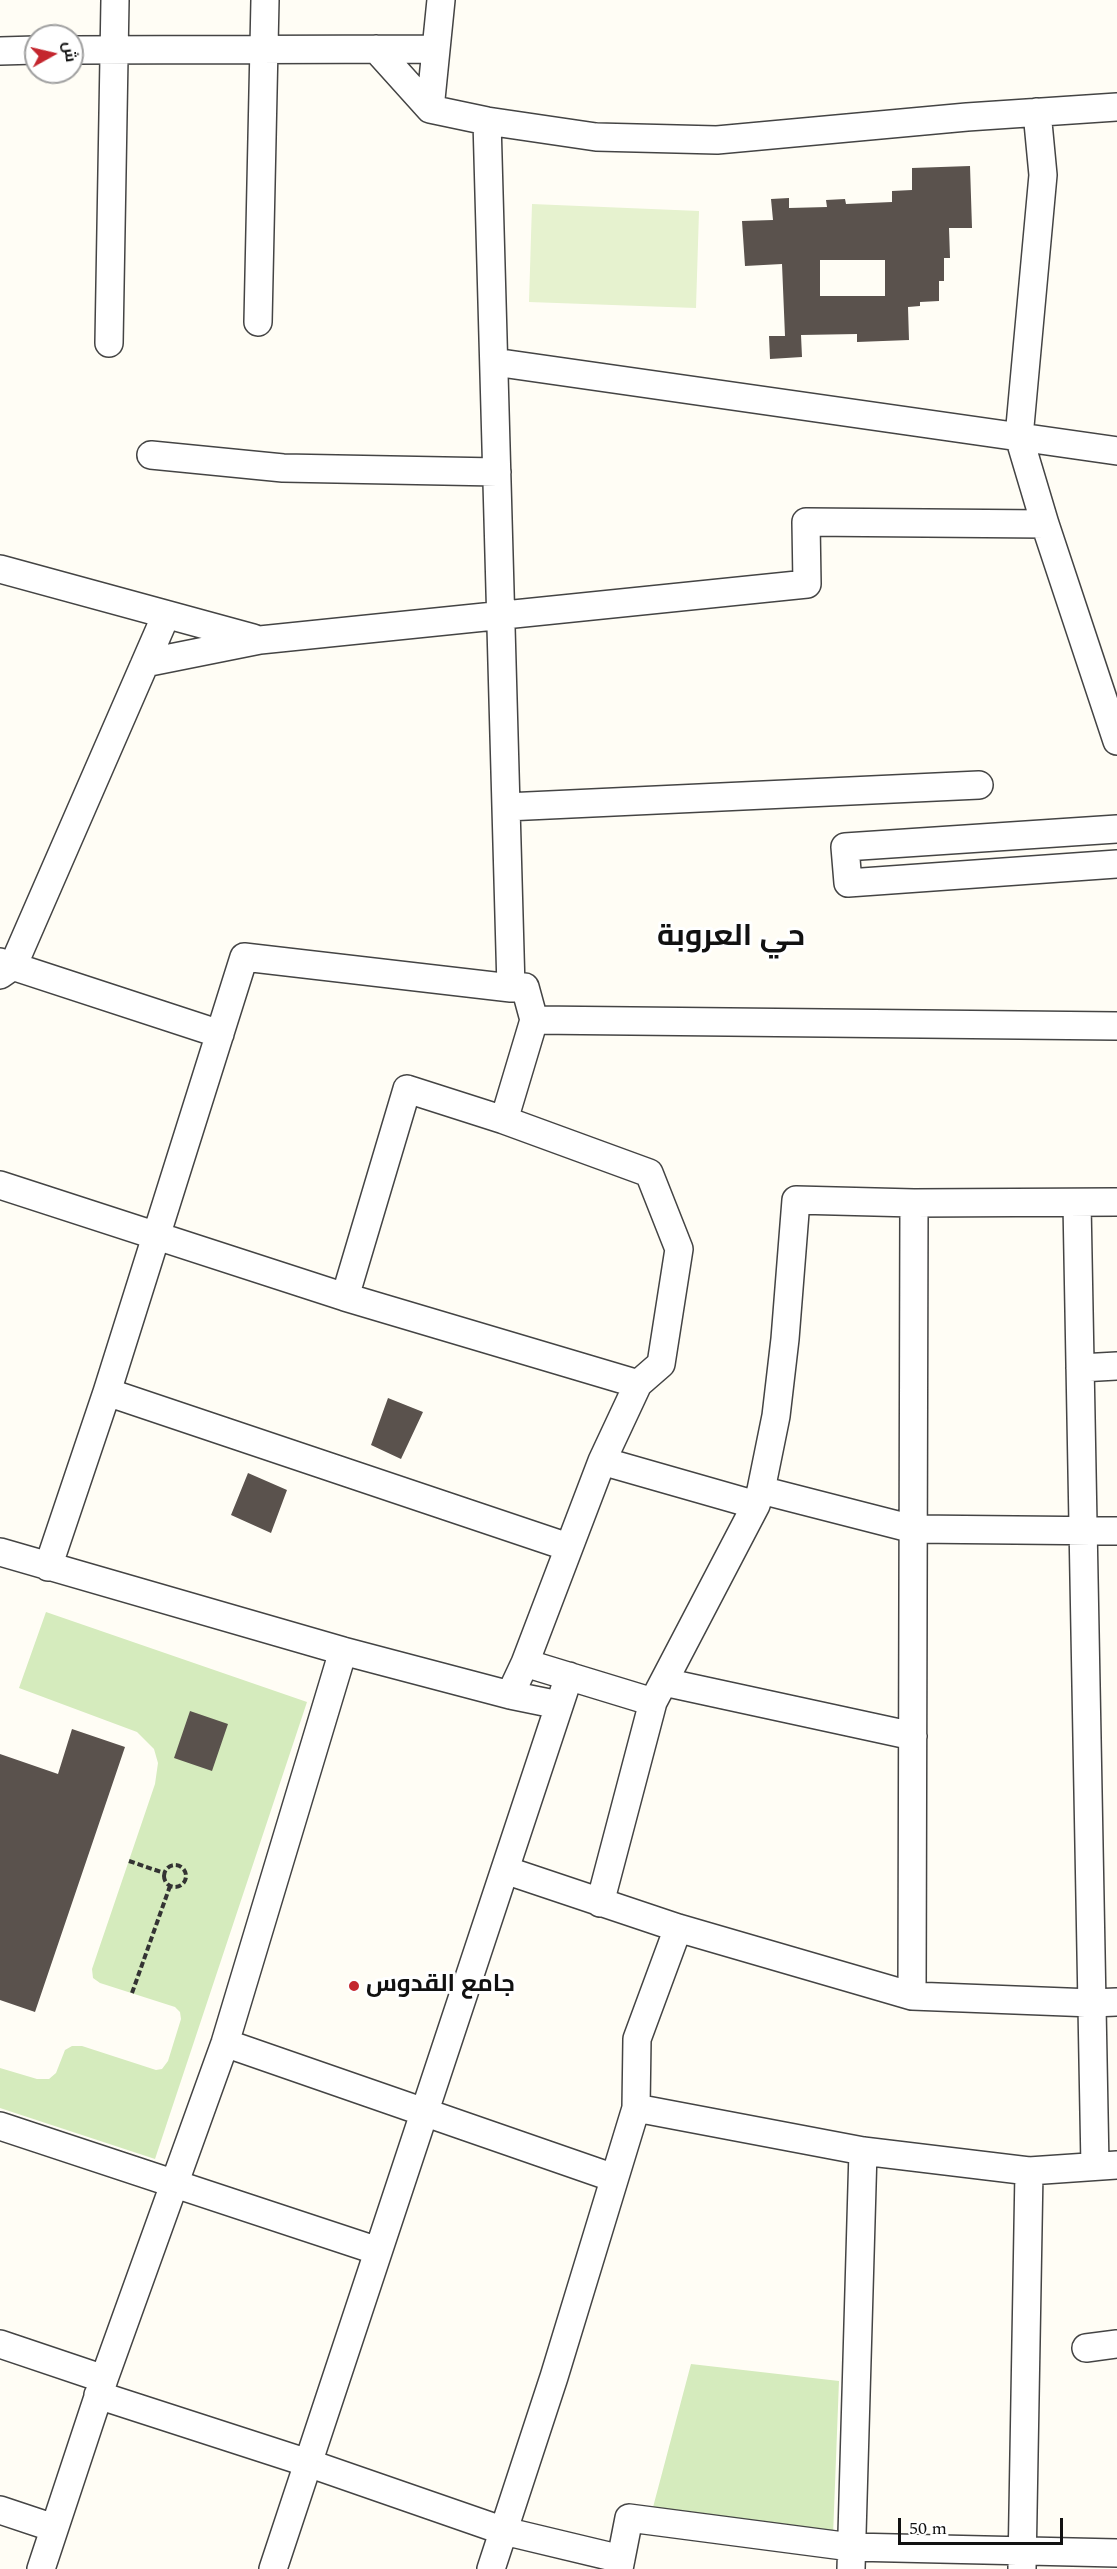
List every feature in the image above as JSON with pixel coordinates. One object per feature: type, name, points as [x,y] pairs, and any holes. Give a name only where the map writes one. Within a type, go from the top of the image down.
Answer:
[{"type":"street","points":[[109,343],[115,0]]},
{"type":"street","points":[[258,322],[265,0]]},
{"type":"street","points":[[430,110],[441,0]]},
{"type":"street","points":[[376,49],[430,110],[596,137],[717,140],[1117,107]]},
{"type":"street","points":[[84,50],[436,49]]},
{"type":"street","points":[[0,51],[24,50]]},
{"type":"street","points":[[1037,112],[1043,175],[1019,437],[1045,524],[1117,741]]},
{"type":"street","points":[[487,121],[511,988]]},
{"type":"street","points":[[494,362],[1117,451]]},
{"type":"street","points":[[151,455],[283,468],[497,472]]},
{"type":"street","points":[[145,663],[260,640],[807,584],[806,522],[1045,524]]},
{"type":"street","points":[[0,569],[260,640]]},
{"type":"street","points":[[166,615],[4,968],[220,1034]]},
{"type":"street","points":[[506,807],[979,786]]},
{"type":"street","points":[[1117,829],[845,848],[848,883],[1117,864]]},
{"type":"street","points":[[48,1567],[107,1392],[244,957],[511,988],[525,987],[534,1020],[504,1120]]},
{"type":"street","points":[[534,1020],[1117,1026]]},
{"type":"street","points":[[345,1297],[407,1089],[504,1120],[649,1173],[679,1249],[661,1364],[638,1384],[602,1461],[525,1663],[510,1695]]},
{"type":"street","points":[[0,1185],[345,1297],[638,1384]]},
{"type":"street","points":[[600,1903],[659,1692],[758,1497],[778,1394],[796,1200],[914,1203],[1117,1202]]},
{"type":"street","points":[[912,1996],[914,1203]]},
{"type":"street","points":[[636,2108],[863,2151],[1029,2170],[1106,2166],[1104,2003],[1083,1532],[1077,1203]]},
{"type":"street","points":[[1080,1368],[1117,1366]]},
{"type":"street","points":[[107,1392],[568,1547]]},
{"type":"street","points":[[602,1461],[758,1497],[913,1529],[1117,1531]]},
{"type":"street","points":[[0,1552],[343,1651],[510,1695],[559,1705]]},
{"type":"street","points":[[41,2569],[101,2387],[225,2043],[343,1651]]},
{"type":"street","points":[[525,1663],[569,1676],[913,1736]]},
{"type":"street","points":[[273,2569],[569,1676]]},
{"type":"street","points":[[505,1870],[678,1928],[912,1996],[1104,2003]]},
{"type":"street","points":[[491,2569],[636,2108],[637,2039],[678,1928]]},
{"type":"street","points":[[225,2043],[614,2178]]},
{"type":"street","points":[[0,2126],[378,2251]]},
{"type":"street","points":[[851,2558],[863,2151]]},
{"type":"street","points":[[1022,2560],[1029,2170]]},
{"type":"street","points":[[0,2344],[101,2387],[308,2463],[504,2531],[620,2564],[629,2518],[851,2558],[1022,2560],[1117,2553]]},
{"type":"street","points":[[1086,2348],[1117,2344]]},
{"type":"street","points":[[0,2510],[54,2528]]},
{"type":"path","points":[[129,1861],[164,1873]]},
{"type":"path","points":[[174,1864],[181,1866],[186,1872],[184,1883],[177,1887],[170,1886],[165,1880],[164,1873],[174,1864]]},
{"type":"path","points":[[132,1994],[170,1886]]},
{"type":"green space","points":[[532,204],[699,211],[696,308],[529,302]]},
{"type":"green space","points":[[46,1612],[307,1702],[155,2159],[0,2108],[0,2068],[37,2079],[49,2079],[56,2073],[65,2050],[72,2046],[82,2046],[156,2070],[162,2069],[168,2061],[181,2019],[180,2012],[175,2007],[100,1983],[93,1978],[92,1969],[155,1784],[158,1763],[154,1749],[137,1732],[19,1688]]},
{"type":"green space","points":[[691,2364],[839,2381],[833,2536],[652,2511]]},
{"type":"building","points":[[970,166],[972,228],[949,228],[950,258],[944,258],[944,281],[939,281],[939,301],[920,302],[920,306],[908,307],[909,340],[857,342],[857,334],[801,335],[802,357],[770,359],[769,336],[785,336],[782,264],[745,266],[742,221],[773,220],[771,199],[789,198],[789,208],[827,207],[826,200],[845,199],[846,204],[892,202],[892,191],[912,190],[912,168]],"holes":[[[820,260],[885,260],[885,296],[820,296]]]},
{"type":"building","points":[[388,1398],[423,1412],[401,1459],[371,1445]]},
{"type":"building","points":[[248,1473],[287,1490],[271,1533],[231,1515]]},
{"type":"building","points":[[190,1711],[228,1724],[212,1771],[174,1758]]},
{"type":"building","points":[[72,1729],[125,1747],[35,2012],[0,2000],[0,1754],[58,1774]]},
{"type":"place","name":"جامع القدوس","points":[[354,1986]]},
{"type":"district","name":"حي العروبة","points":[[731,939]]}]
